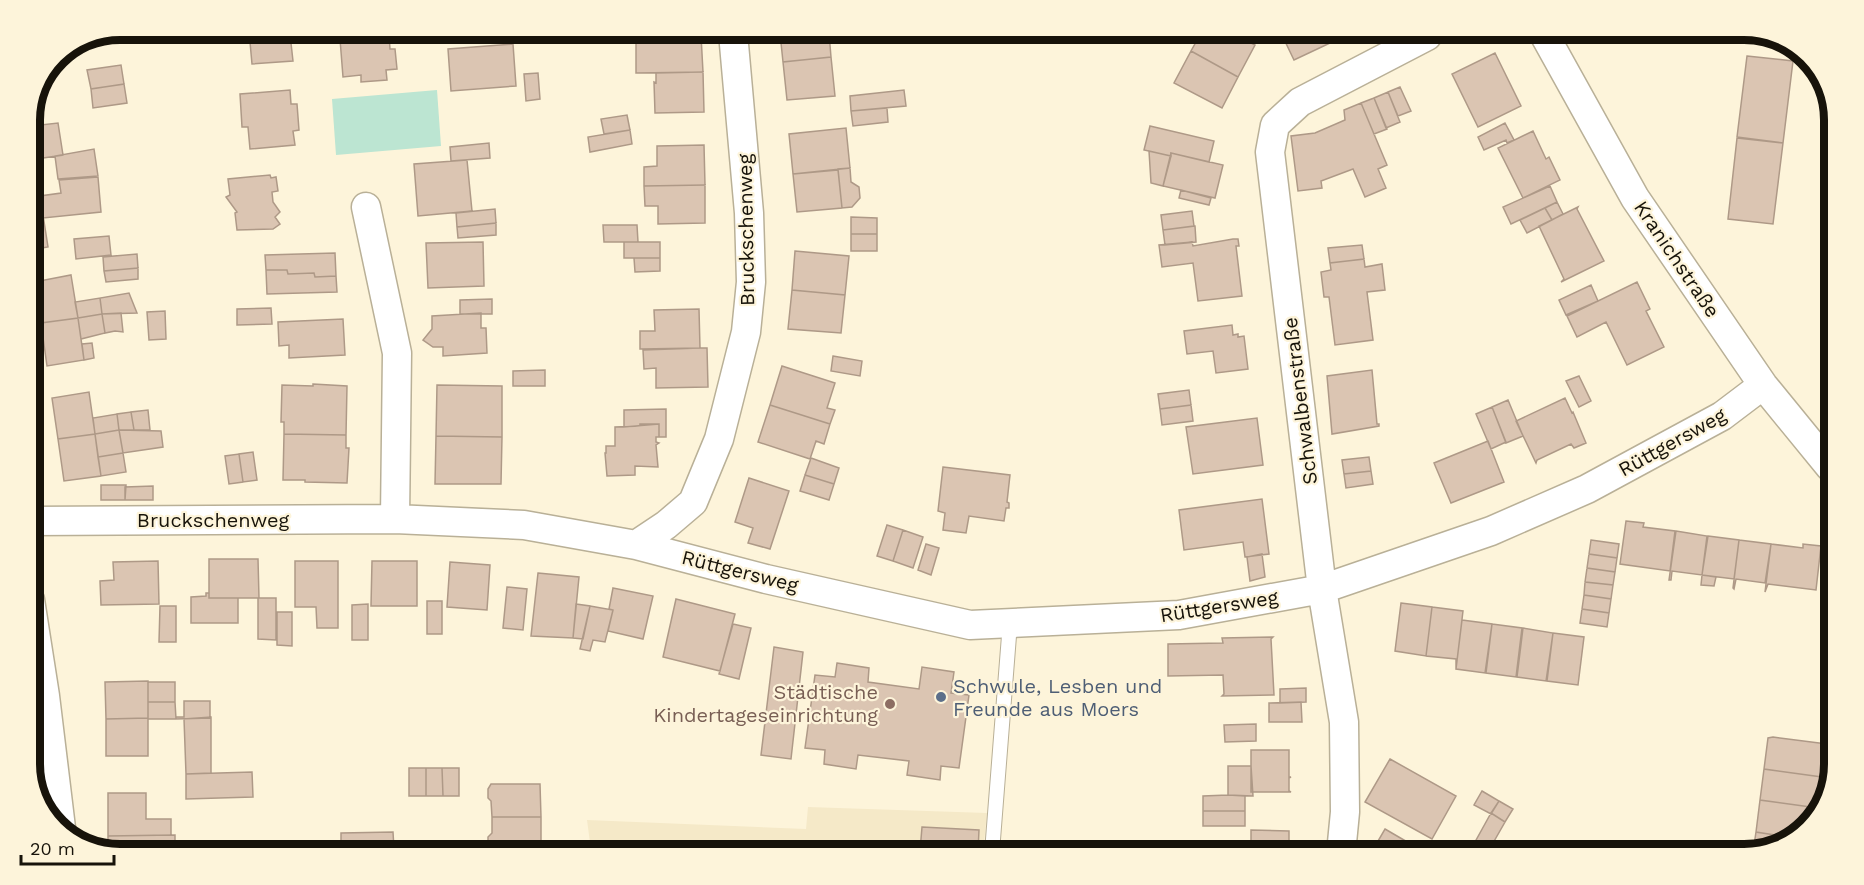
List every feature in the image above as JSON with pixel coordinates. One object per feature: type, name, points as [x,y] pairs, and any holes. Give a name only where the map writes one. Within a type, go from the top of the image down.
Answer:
[{"type":"street","name":"Bruckschenweg","points":[[41,521],[395,519],[524,525],[636,545],[666,525],[693,502],[719,440],[746,332],[751,282],[749,213],[734,40]]},
{"type":"street","name":"Schwalbenstraße","points":[[1342,844],[1346,812],[1344,722],[1322,589],[1270,152],[1275,125],[1300,102],[1419,40]]},
{"type":"street","name":"Kranichstraße","points":[[1547,40],[1635,198],[1763,385],[1824,459]]},
{"type":"street","points":[[366,207],[397,353],[395,519]]},
{"type":"street","name":"Rüttgersweg","points":[[636,545],[766,579],[970,625],[1179,615],[1322,589],[1491,531],[1587,489],[1722,416],[1763,385]]},
{"type":"street","points":[[41,670],[60,816]]},
{"type":"lane","points":[[993,844],[1010,623]]},
{"type":"shaded area","points":[[808,807],[987,813],[984,844],[590,844],[587,820],[806,829]]},
{"type":"green space","points":[[437,90],[441,146],[336,155],[332,99]]},
{"type":"building","points":[[250,40],[296,40],[291,43],[293,61],[252,64]]},
{"type":"building","points":[[340,40],[389,40],[390,49],[395,49],[397,69],[386,70],[387,80],[361,82],[361,75],[343,77]]},
{"type":"building","points":[[636,40],[701,40],[703,72],[636,73]]},
{"type":"building","points":[[781,40],[830,40],[831,57],[783,62]]},
{"type":"building","points":[[1197,40],[1246,40],[1255,45],[1238,77],[1191,51]]},
{"type":"building","points":[[1284,40],[1336,40],[1294,60]]},
{"type":"building","points":[[513,44],[516,86],[451,91],[448,49]]},
{"type":"building","points":[[1191,51],[1238,77],[1222,108],[1174,83]]},
{"type":"building","points":[[1495,53],[1521,106],[1478,127],[1452,74]]},
{"type":"building","points":[[1747,56],[1793,61],[1783,143],[1737,137]]},
{"type":"building","points":[[831,57],[835,96],[787,100],[783,62]]},
{"type":"building","points":[[121,65],[124,84],[91,89],[87,70]]},
{"type":"building","points":[[703,72],[704,112],[655,113],[656,73]]},
{"type":"building","points":[[538,73],[540,99],[526,101],[524,74]]},
{"type":"building","points":[[124,84],[127,103],[93,108],[91,89]]},
{"type":"building","points":[[1400,87],[1411,111],[1398,116],[1388,92]]},
{"type":"building","points":[[290,90],[291,104],[297,104],[299,130],[293,131],[295,145],[250,149],[248,127],[242,127],[240,94]]},
{"type":"building","points":[[904,90],[906,106],[851,111],[850,96]]},
{"type":"building","points":[[1388,92],[1400,122],[1386,128],[1374,98]]},
{"type":"building","points":[[1374,98],[1387,129],[1374,134],[1361,103]]},
{"type":"building","points":[[1361,103],[1387,165],[1378,169],[1386,188],[1365,197],[1353,169],[1321,181],[1322,188],[1298,191],[1291,136],[1315,133],[1345,120],[1344,110]]},
{"type":"building","points":[[887,108],[888,122],[853,126],[851,111]]},
{"type":"building","points":[[627,115],[630,130],[604,134],[601,119]]},
{"type":"building","points":[[58,123],[63,155],[41,158],[41,125]]},
{"type":"building","points":[[1505,123],[1514,140],[1507,143],[1506,140],[1484,150],[1478,137]]},
{"type":"building","points":[[1150,126],[1214,141],[1209,162],[1171,153],[1171,156],[1144,150]]},
{"type":"building","points":[[846,128],[850,168],[793,174],[789,134]]},
{"type":"building","points":[[630,130],[632,144],[590,152],[588,137]]},
{"type":"building","points":[[1533,131],[1546,159],[1549,157],[1560,180],[1523,198],[1498,148]]},
{"type":"building","points":[[1737,138],[1783,143],[1773,224],[1728,219]]},
{"type":"building","points":[[489,143],[490,158],[451,161],[450,147]]},
{"type":"building","points":[[704,145],[705,185],[644,186],[644,167],[657,166],[657,146]]},
{"type":"building","points":[[94,149],[98,176],[58,179],[55,156]]},
{"type":"building","points":[[1149,151],[1171,156],[1163,186],[1151,183]]},
{"type":"building","points":[[1171,153],[1223,165],[1215,198],[1163,186]]},
{"type":"building","points":[[467,160],[472,211],[418,216],[414,164]]},
{"type":"building","points":[[850,168],[851,182],[859,187],[860,198],[852,207],[842,208],[838,169]]},
{"type":"building","points":[[838,170],[842,208],[797,212],[793,174]]},
{"type":"building","points":[[270,175],[271,178],[276,177],[278,191],[272,192],[273,202],[280,212],[275,217],[280,224],[273,229],[237,230],[235,213],[237,212],[226,197],[230,195],[228,179]]},
{"type":"building","points":[[98,177],[101,212],[43,218],[41,196],[61,193],[59,180]]},
{"type":"building","points":[[705,185],[705,223],[658,224],[658,206],[645,206],[644,186]]},
{"type":"building","points":[[1550,186],[1557,202],[1511,224],[1503,207]]},
{"type":"building","points":[[1181,190],[1211,198],[1209,205],[1179,198]]},
{"type":"building","points":[[41,202],[48,247],[41,248]]},
{"type":"building","points":[[1557,202],[1563,214],[1552,220],[1545,208]]},
{"type":"building","points":[[1578,207],[1604,261],[1561,282],[1564,279],[1539,226]]},
{"type":"building","points":[[1545,208],[1552,220],[1527,233],[1520,220]]},
{"type":"building","points":[[495,209],[496,223],[457,227],[456,213]]},
{"type":"building","points":[[1192,211],[1194,226],[1163,230],[1161,215]]},
{"type":"building","points":[[851,217],[877,218],[877,234],[851,234]]},
{"type":"building","points":[[496,223],[496,235],[458,238],[457,227]]},
{"type":"building","points":[[603,225],[637,225],[638,242],[604,242]]},
{"type":"building","points":[[1195,226],[1196,242],[1165,245],[1163,230]]},
{"type":"building","points":[[851,234],[877,234],[877,251],[851,251]]},
{"type":"building","points":[[109,236],[111,255],[76,259],[74,239]]},
{"type":"building","points":[[1238,239],[1239,246],[1236,246],[1242,296],[1198,301],[1193,263],[1162,267],[1159,245],[1192,242],[1193,246]]},
{"type":"building","points":[[483,242],[484,286],[428,288],[426,243]]},
{"type":"building","points":[[624,242],[660,242],[660,258],[624,258]]},
{"type":"building","points":[[1362,245],[1364,259],[1330,263],[1328,248]]},
{"type":"building","points":[[795,251],[849,256],[845,295],[792,290]]},
{"type":"building","points":[[335,253],[336,276],[315,277],[314,273],[288,274],[287,270],[266,270],[265,255]]},
{"type":"building","points":[[137,254],[138,268],[104,271],[103,257]]},
{"type":"building","points":[[634,258],[660,258],[660,271],[635,272]]},
{"type":"building","points":[[1364,259],[1365,267],[1382,264],[1385,290],[1367,292],[1373,340],[1335,345],[1329,297],[1324,297],[1321,272],[1331,270],[1330,263]]},
{"type":"building","points":[[138,268],[138,279],[106,282],[104,271]]},
{"type":"building","points":[[266,270],[287,270],[288,274],[314,273],[315,277],[336,276],[337,292],[267,294]]},
{"type":"building","points":[[71,275],[78,318],[41,323],[41,281]]},
{"type":"building","points":[[1637,282],[1650,309],[1646,311],[1664,347],[1627,365],[1606,322],[1577,337],[1567,316]]},
{"type":"building","points":[[1591,285],[1598,301],[1566,315],[1559,300]]},
{"type":"building","points":[[792,290],[845,295],[841,333],[788,329]]},
{"type":"building","points":[[129,293],[137,313],[102,314],[100,298]]},
{"type":"building","points":[[100,298],[102,314],[78,318],[75,302]]},
{"type":"building","points":[[492,299],[492,314],[460,314],[460,300]]},
{"type":"building","points":[[271,308],[272,324],[237,325],[237,309]]},
{"type":"building","points":[[699,309],[700,348],[640,349],[640,331],[655,331],[654,310]]},
{"type":"building","points":[[165,311],[166,339],[149,340],[147,312]]},
{"type":"building","points":[[121,313],[123,332],[105,333],[102,314]]},
{"type":"building","points":[[481,313],[481,328],[486,328],[487,353],[443,356],[443,347],[433,347],[423,340],[432,329],[432,316]]},
{"type":"building","points":[[102,314],[105,333],[81,339],[78,318]]},
{"type":"building","points":[[78,318],[84,360],[47,366],[41,323]]},
{"type":"building","points":[[343,319],[345,355],[289,358],[289,345],[279,346],[278,322]]},
{"type":"building","points":[[1232,325],[1233,335],[1244,336],[1248,369],[1216,373],[1213,351],[1187,354],[1184,331]]},
{"type":"building","points":[[92,343],[94,358],[84,360],[82,344]]},
{"type":"building","points":[[707,348],[708,387],[656,388],[656,368],[644,369],[643,350]]},
{"type":"building","points":[[833,356],[862,361],[860,376],[831,371]]},
{"type":"building","points":[[782,366],[835,383],[827,408],[835,410],[830,424],[770,405]]},
{"type":"building","points":[[545,370],[545,386],[513,386],[513,371]]},
{"type":"building","points":[[1372,370],[1379,426],[1332,434],[1327,376]]},
{"type":"building","points":[[1579,376],[1591,401],[1579,407],[1566,381]]},
{"type":"building","points":[[313,384],[347,386],[346,435],[284,434],[284,422],[281,422],[282,385],[313,386]]},
{"type":"building","points":[[437,385],[502,386],[502,437],[436,436]]},
{"type":"building","points":[[1189,390],[1191,405],[1160,409],[1158,394]]},
{"type":"building","points":[[89,392],[95,434],[58,439],[52,398]]},
{"type":"building","points":[[1565,398],[1586,443],[1574,448],[1571,444],[1537,460],[1536,463],[1516,421]]},
{"type":"building","points":[[1508,400],[1523,436],[1506,443],[1492,407]]},
{"type":"building","points":[[770,405],[830,424],[824,444],[816,441],[810,459],[758,442]]},
{"type":"building","points":[[1191,405],[1193,421],[1162,425],[1160,409]]},
{"type":"building","points":[[1492,407],[1506,442],[1491,449],[1476,414]]},
{"type":"building","points":[[666,409],[666,437],[659,437],[659,424],[624,427],[624,410]]},
{"type":"building","points":[[148,410],[150,430],[134,430],[131,412]]},
{"type":"building","points":[[131,412],[134,430],[119,430],[117,414]]},
{"type":"building","points":[[117,414],[119,430],[95,434],[93,418]]},
{"type":"building","points":[[1257,418],[1263,465],[1193,474],[1186,427]]},
{"type":"building","points":[[640,424],[659,424],[659,437],[656,437],[656,442],[659,443],[656,445],[658,467],[635,466],[635,475],[607,476],[606,446],[615,446],[615,427],[640,426]]},
{"type":"building","points":[[119,430],[123,453],[98,457],[95,434]]},
{"type":"building","points":[[119,430],[161,431],[163,447],[123,453]]},
{"type":"building","points":[[95,434],[101,476],[64,481],[58,439]]},
{"type":"building","points":[[284,434],[346,435],[346,448],[349,448],[347,483],[283,480]]},
{"type":"building","points":[[436,436],[502,437],[501,484],[435,484]]},
{"type":"building","points":[[1488,441],[1504,482],[1451,503],[1434,463]]},
{"type":"building","points":[[253,452],[257,480],[243,482],[239,454]]},
{"type":"building","points":[[123,453],[126,472],[101,476],[98,457]]},
{"type":"building","points":[[239,454],[243,482],[229,484],[225,456]]},
{"type":"building","points":[[1369,457],[1371,471],[1344,474],[1342,460]]},
{"type":"building","points":[[811,458],[839,468],[834,484],[805,475]]},
{"type":"building","points":[[943,467],[1010,475],[1007,502],[1009,508],[1006,508],[1004,521],[969,516],[966,533],[943,530],[945,513],[938,511]]},
{"type":"building","points":[[1371,471],[1373,484],[1346,488],[1344,474]]},
{"type":"building","points":[[805,475],[834,484],[829,500],[800,491]]},
{"type":"building","points":[[749,478],[789,491],[770,549],[748,543],[753,528],[735,522]]},
{"type":"building","points":[[101,485],[126,485],[125,500],[101,500]]},
{"type":"building","points":[[153,486],[153,500],[125,500],[125,487]]},
{"type":"building","points":[[1262,499],[1269,554],[1245,557],[1243,542],[1184,550],[1179,510]]},
{"type":"building","points":[[1626,521],[1644,523],[1643,527],[1675,531],[1670,571],[1620,564]]},
{"type":"building","points":[[887,525],[903,530],[893,561],[877,556]]},
{"type":"building","points":[[903,530],[923,537],[913,568],[893,561]]},
{"type":"building","points":[[1676,531],[1707,536],[1702,575],[1672,571],[1671,580],[1669,580]]},
{"type":"building","points":[[1708,536],[1739,540],[1734,579],[1702,575]]},
{"type":"building","points":[[1591,540],[1619,544],[1617,558],[1589,554]]},
{"type":"building","points":[[1739,540],[1771,544],[1765,583],[1736,579],[1733,588]]},
{"type":"building","points":[[926,544],[939,548],[931,575],[918,570]]},
{"type":"building","points":[[1771,544],[1803,548],[1803,544],[1821,546],[1816,590],[1768,584],[1765,592]]},
{"type":"building","points":[[1262,554],[1265,577],[1250,581],[1247,557]]},
{"type":"building","points":[[1589,554],[1617,558],[1615,572],[1587,568]]},
{"type":"building","points":[[209,559],[258,559],[259,598],[209,598]]},
{"type":"building","points":[[158,561],[159,604],[101,605],[100,581],[114,580],[113,562]]},
{"type":"building","points":[[295,561],[338,561],[338,628],[317,628],[316,607],[295,607]]},
{"type":"building","points":[[372,561],[417,561],[417,606],[371,606]]},
{"type":"building","points":[[450,562],[490,565],[487,610],[447,607]]},
{"type":"building","points":[[1587,568],[1615,572],[1613,585],[1585,582]]},
{"type":"building","points":[[538,573],[579,577],[573,638],[531,636]]},
{"type":"building","points":[[1702,575],[1716,577],[1714,586],[1701,585]]},
{"type":"building","points":[[1585,582],[1613,585],[1611,599],[1584,595]]},
{"type":"building","points":[[507,587],[527,589],[523,630],[503,628]]},
{"type":"building","points":[[613,588],[653,596],[643,639],[608,631],[613,610],[609,609]]},
{"type":"building","points":[[206,593],[209,593],[209,598],[238,598],[238,623],[191,623],[191,597],[206,596]]},
{"type":"building","points":[[1584,595],[1611,599],[1609,613],[1582,609]]},
{"type":"building","points":[[258,598],[276,598],[276,640],[258,639]]},
{"type":"building","points":[[676,599],[735,614],[720,671],[663,657]]},
{"type":"building","points":[[427,601],[442,601],[442,634],[427,634]]},
{"type":"building","points":[[1401,603],[1432,607],[1426,656],[1395,651]]},
{"type":"building","points":[[368,604],[368,640],[352,640],[352,605]]},
{"type":"building","points":[[576,604],[590,606],[583,639],[573,638]]},
{"type":"building","points":[[160,606],[176,606],[176,642],[159,642]]},
{"type":"building","points":[[590,606],[613,610],[605,642],[593,640],[590,651],[580,649]]},
{"type":"building","points":[[1432,607],[1463,611],[1456,669],[1456,659],[1426,656]]},
{"type":"building","points":[[1582,609],[1609,613],[1607,627],[1580,623]]},
{"type":"building","points":[[277,612],[292,612],[292,646],[277,645]]},
{"type":"building","points":[[1462,620],[1492,624],[1485,673],[1456,669]]},
{"type":"building","points":[[733,624],[751,628],[739,679],[719,674]]},
{"type":"building","points":[[1492,624],[1522,628],[1516,677],[1486,673]]},
{"type":"building","points":[[1523,628],[1553,633],[1546,681],[1517,677]]},
{"type":"building","points":[[1553,633],[1584,637],[1578,685],[1547,681]]},
{"type":"building","points":[[1273,637],[1271,639],[1274,695],[1222,696],[1224,694],[1223,675],[1168,676],[1168,644],[1223,643],[1222,638]]},
{"type":"building","points":[[774,647],[803,652],[791,759],[761,755]]},
{"type":"building","points":[[837,663],[869,668],[868,682],[919,689],[922,667],[954,672],[951,693],[969,695],[959,768],[941,766],[940,780],[907,775],[909,761],[858,755],[856,769],[824,764],[825,750],[805,748],[815,675],[835,677]]},
{"type":"building","points":[[148,681],[148,718],[106,719],[105,682]]},
{"type":"building","points":[[148,682],[175,682],[175,702],[148,702]]},
{"type":"building","points":[[1306,688],[1306,702],[1280,703],[1280,689]]},
{"type":"building","points":[[184,701],[210,701],[210,718],[176,719],[176,717],[184,717]]},
{"type":"building","points":[[148,702],[175,702],[176,719],[148,719]]},
{"type":"building","points":[[1301,702],[1302,722],[1269,722],[1269,703]]},
{"type":"building","points":[[211,717],[211,773],[186,774],[184,719]]},
{"type":"building","points":[[148,718],[148,756],[106,756],[106,719]]},
{"type":"building","points":[[1256,724],[1256,741],[1225,742],[1224,725]]},
{"type":"building","points":[[1768,738],[1824,744],[1822,777],[1764,769]]},
{"type":"building","points":[[1251,750],[1289,750],[1289,777],[1291,777],[1289,778],[1289,791],[1291,792],[1251,792]]},
{"type":"building","points":[[1390,759],[1456,796],[1432,839],[1365,802]]},
{"type":"building","points":[[1228,766],[1251,766],[1253,796],[1228,795]]},
{"type":"building","points":[[409,768],[426,768],[426,796],[409,796]]},
{"type":"building","points":[[426,768],[442,768],[443,796],[426,796]]},
{"type":"building","points":[[442,768],[459,768],[459,796],[443,796]]},
{"type":"building","points":[[1764,769],[1822,777],[1820,777],[1819,788],[1811,807],[1760,800]]},
{"type":"building","points":[[252,772],[253,797],[186,799],[186,774]]},
{"type":"building","points":[[491,784],[540,784],[541,817],[492,817],[491,801],[488,798],[488,789]]},
{"type":"building","points":[[1482,791],[1499,801],[1491,814],[1474,805]]},
{"type":"building","points":[[108,793],[146,793],[146,819],[171,819],[171,835],[108,836]]},
{"type":"building","points":[[1203,796],[1245,796],[1245,811],[1203,811]]},
{"type":"building","points":[[1760,800],[1811,807],[1796,825],[1780,836],[1756,832]]},
{"type":"building","points":[[1499,801],[1513,809],[1505,822],[1491,813]]},
{"type":"building","points":[[1203,811],[1245,811],[1245,826],[1203,826]]},
{"type":"building","points":[[1491,813],[1505,822],[1492,844],[1475,842]]},
{"type":"building","points":[[492,817],[541,817],[541,844],[488,844],[488,837],[492,833]]},
{"type":"building","points":[[922,827],[979,830],[978,844],[921,844]]},
{"type":"building","points":[[1385,829],[1411,844],[1376,844]]},
{"type":"building","points":[[1251,830],[1289,831],[1289,844],[1251,844]]},
{"type":"building","points":[[393,832],[394,844],[341,844],[341,833]]},
{"type":"building","points":[[1756,832],[1780,836],[1764,842],[1754,844]]},
{"type":"building","points":[[175,835],[175,844],[108,843],[108,836]]},
{"type":"place","name":"Schwule, Lesben und Freunde aus Moers","points":[[941,697]]},
{"type":"place","name":"Städtische Kindertageseinrichtung","points":[[890,704]]}]
